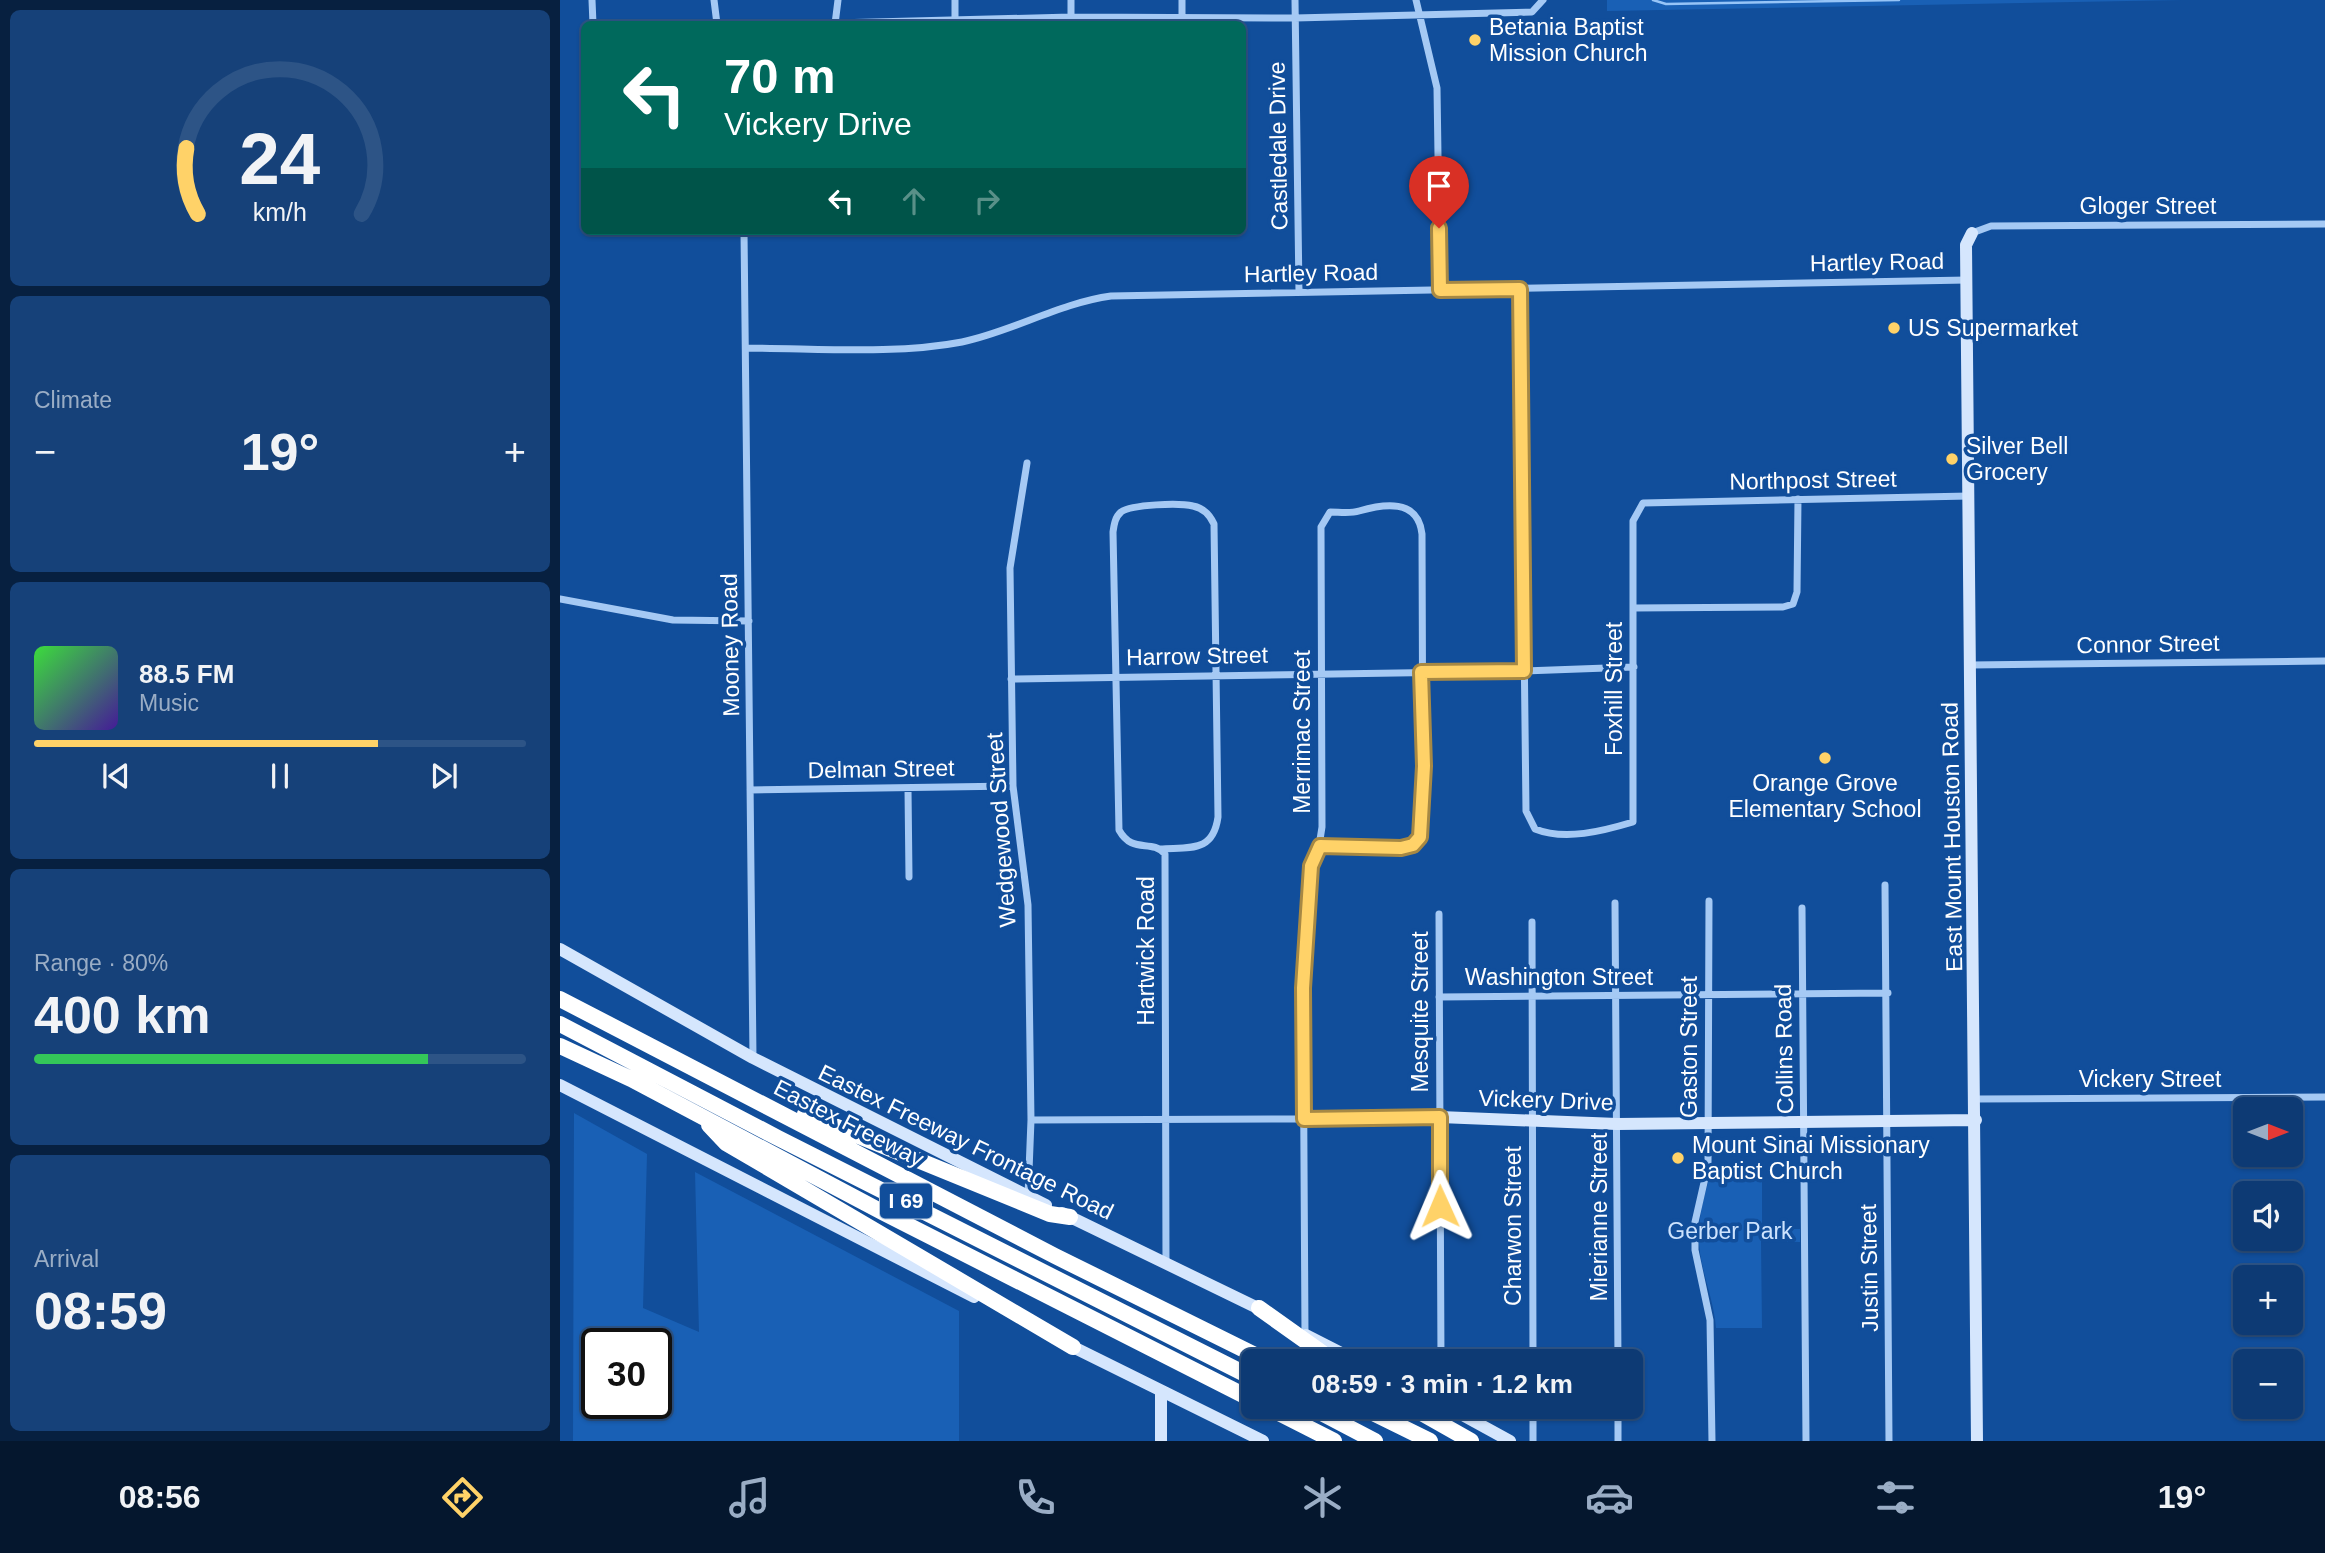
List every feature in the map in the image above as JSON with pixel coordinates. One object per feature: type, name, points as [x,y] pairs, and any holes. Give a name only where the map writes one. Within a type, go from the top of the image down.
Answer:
[{"type":"highway","name":"Eastex Freeway","points":[[560,999],[1055,1256],[1243,1349]]},
{"type":"highway","name":"I 69","points":[[560,1024],[778,1138],[1241,1372]]},
{"type":"highway","name":"I 69","points":[[560,1046],[698,1114],[884,1213],[1241,1394]]},
{"type":"highway","points":[[657,1051],[853,1135],[1051,1214],[1070,1217]]},
{"type":"highway","points":[[698,1114],[726,1143],[1073,1347]]},
{"type":"highway","points":[[1259,1308],[1317,1349]]},
{"type":"highway","points":[[1291,1419],[1334,1441]]},
{"type":"highway","points":[[1333,1419],[1375,1441]]},
{"type":"highway","points":[[1385,1419],[1430,1441]]},
{"type":"highway","points":[[1432,1419],[1471,1441]]},
{"type":"street","points":[[593,0],[593,21]]},
{"type":"street","points":[[714,0],[717,21]]},
{"type":"street","points":[[835,21],[838,0]]},
{"type":"street","points":[[955,0],[955,20]]},
{"type":"street","points":[[1071,0],[1071,17]]},
{"type":"street","points":[[1182,0],[1182,17]]},
{"type":"street","name":"Castledale Drive","points":[[1295,0],[1300,292]]},
{"type":"street","points":[[1416,0],[1437,88],[1440,290]]},
{"type":"street","points":[[925,21],[1071,17],[1419,16],[1532,12],[1542,3]]},
{"type":"street","name":"Gloger Street","points":[[1972,233],[1991,226],[2325,224]]},
{"type":"street","name":"East Mount Houston Road","points":[[1972,233],[1966,245],[1976,1099],[1976,1441]]},
{"type":"street","name":"Mooney Road","points":[[744,235],[753,1058]]},
{"type":"street","name":"Hartley Road","points":[[746,348],[943,345],[981,337],[1098,298],[1967,280]]},
{"type":"street","points":[[1520,289],[1524,671]]},
{"type":"street","name":"Wedgewood Street","points":[[1027,463],[1010,568],[1013,786],[1028,905],[1031,1120],[1028,1196]]},
{"type":"street","name":"Northpost Street","points":[[1657,502],[1969,496]]},
{"type":"street","points":[[1634,608],[1783,607],[1793,604],[1797,592],[1798,499]]},
{"type":"street","name":"Foxhill Street","points":[[1524,671],[1527,819],[1535,829],[1543,832],[1565,833],[1598,832],[1633,822],[1633,522],[1643,503],[1657,502]]},
{"type":"street","name":"Hartwick Road","points":[[1166,1263],[1166,863],[1165,854],[1160,849],[1134,845],[1124,840],[1119,830],[1114,521],[1122,512],[1169,506],[1200,509],[1210,515],[1214,524],[1217,675]]},
{"type":"street","name":"Merrimac Street","points":[[1305,1334],[1303,988],[1311,866],[1320,846],[1319,542],[1324,519],[1330,512],[1358,512],[1374,506],[1404,508],[1415,515],[1421,527],[1424,766],[1420,837],[1413,845],[1401,848],[1320,846]]},
{"type":"street","points":[[560,599],[673,620],[749,621]]},
{"type":"street","name":"Connor Street","points":[[1971,665],[2325,661]]},
{"type":"street","name":"Harrow Street","points":[[1011,678],[1634,667]]},
{"type":"street","points":[[1160,849],[1197,847],[1206,843],[1216,830],[1217,675]]},
{"type":"street","name":"Delman Street","points":[[750,790],[1013,786]]},
{"type":"street","points":[[908,789],[909,877]]},
{"type":"street","name":"Justin Street","points":[[1885,885],[1888,993],[1889,1441]]},
{"type":"street","name":"Gaston Street","points":[[1709,901],[1708,1165],[1698,1203],[1695,1240],[1710,1321],[1712,1441]]},
{"type":"street","name":"Mierianne Street","points":[[1615,904],[1618,1349]]},
{"type":"street","name":"Collins Road","points":[[1802,908],[1805,1441]]},
{"type":"street","name":"Mesquite Street","points":[[1439,915],[1441,1349]]},
{"type":"street","name":"Charwon Street","points":[[1532,922],[1533,1349]]},
{"type":"street","name":"Eastex Freeway Frontage Road","points":[[560,949],[753,1058],[1070,1217],[1259,1308],[1334,1349]]},
{"type":"street","name":"Washington Street","points":[[1439,997],[1888,993]]},
{"type":"street","points":[[560,1085],[1161,1392],[1263,1441]]},
{"type":"street","name":"Vickery Street","points":[[1976,1099],[2325,1097]]},
{"type":"street","name":"Vickery Drive","points":[[1031,1120],[1440,1117],[1532,1123],[1617,1124],[1976,1120]]},
{"type":"street","points":[[1161,1392],[1161,1441]]},
{"type":"street","points":[[1470,1419],[1510,1441]]},
{"type":"street","points":[[1533,1419],[1533,1441]]},
{"type":"street","points":[[1618,1419],[1618,1441]]},
{"type":"green space","points":[[1607,0],[2182,0],[1607,11]]},
{"type":"green space","points":[[574,1113],[647,1154],[643,1308],[699,1332],[695,1172],[959,1311],[959,1441],[573,1441]]},
{"type":"green space","name":"Gerber Park","points":[[1711,1173],[1762,1174],[1762,1229],[1800,1229],[1800,1242],[1761,1241],[1762,1328],[1716,1328],[1699,1243],[1701,1212]]},
{"type":"waterway","points":[[1653,0],[1666,4],[1899,0]]},
{"type":"place","name":"Betania Baptist Mission Church","points":[[1475,40]]},
{"type":"place","name":"US Supermarket","points":[[1894,328]]},
{"type":"place","name":"Silver Bell Grocery","points":[[1952,459]]},
{"type":"place","name":"Orange Grove Elementary School","points":[[1825,758]]},
{"type":"place","name":"Mount Sinai Missionary Baptist Church","points":[[1678,1158]]},
{"type":"route","points":[[1439,228],[1440,290],[1520,289],[1524,671],[1421,672],[1424,766],[1423,823],[1420,837],[1413,845],[1401,848],[1320,846],[1311,866],[1303,988],[1304,1119],[1440,1117],[1440,1206]]}]
